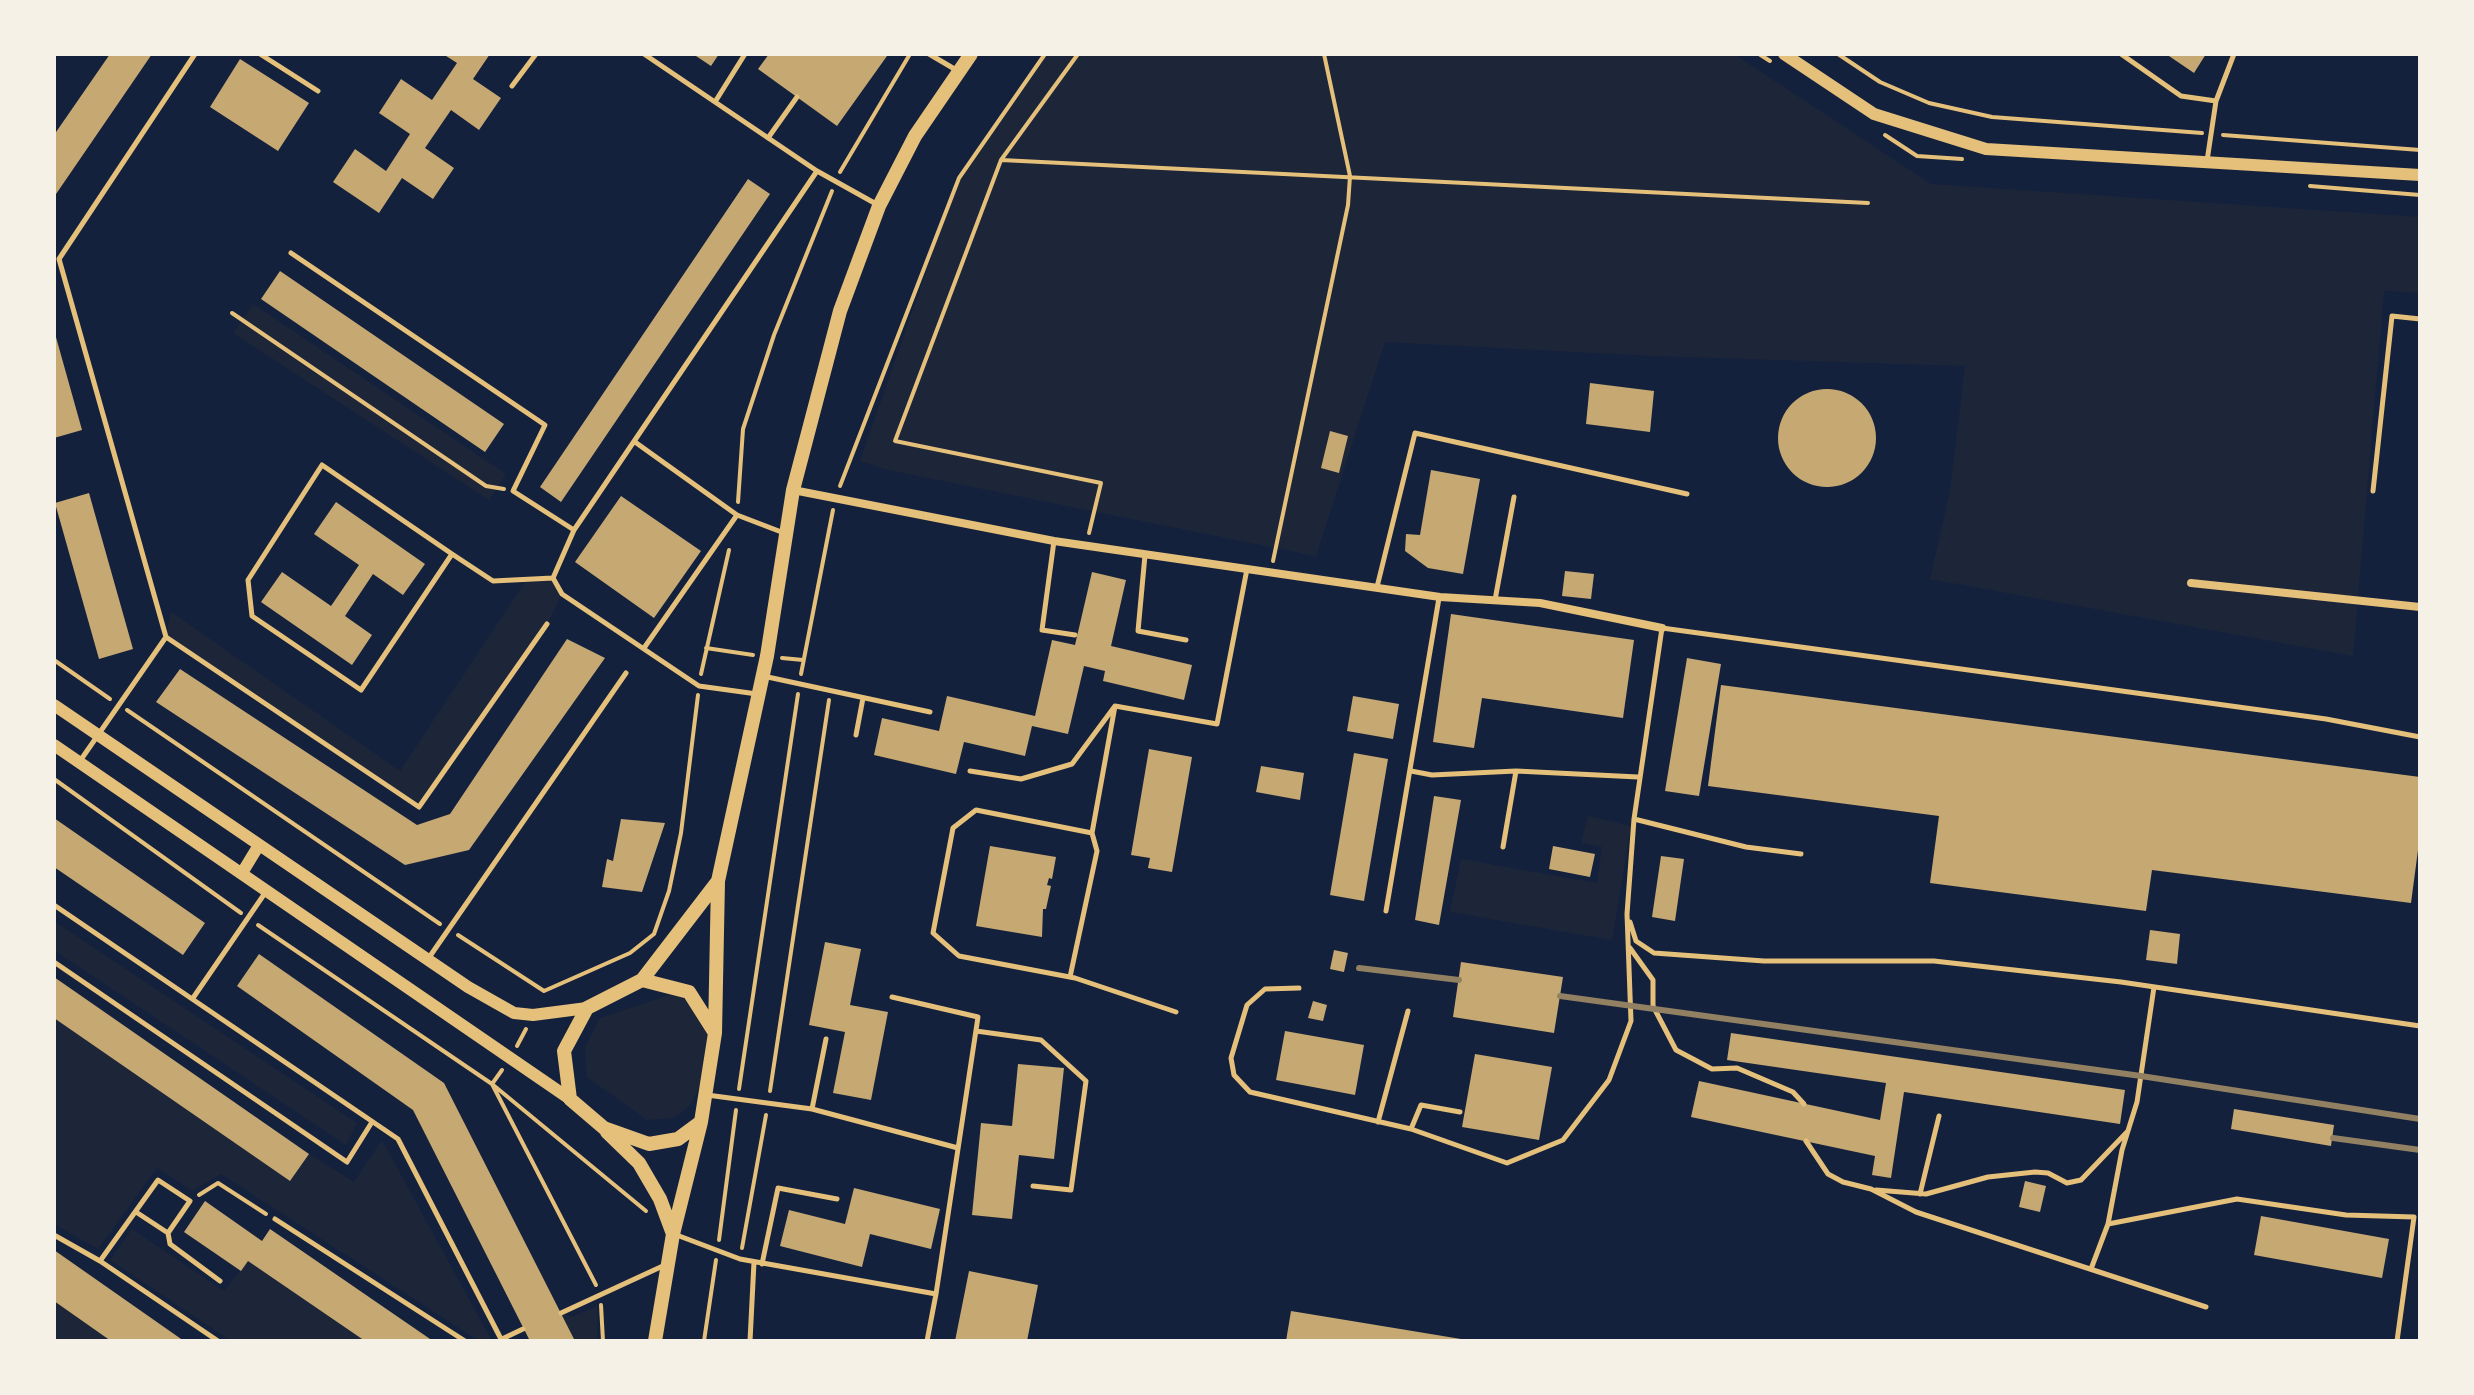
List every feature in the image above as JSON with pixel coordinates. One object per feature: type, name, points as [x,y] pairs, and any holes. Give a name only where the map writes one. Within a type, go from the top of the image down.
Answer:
[{"type":"main road","points":[[655,1341],[673,1234],[701,1122],[715,1033],[718,881],[762,676],[793,490],[840,311],[879,206],[915,136],[971,54]]},
{"type":"main road","points":[[673,1234],[660,1199],[639,1163],[570,1099],[564,1051],[587,1008],[642,980],[718,881]]},
{"type":"main road","points":[[642,980],[689,992],[715,1033]]},
{"type":"main road","points":[[604,1128],[649,1144],[678,1139],[701,1122]]},
{"type":"street","points":[[1784,54],[1874,114],[1986,149],[2420,175]]},
{"type":"street","points":[[793,490],[1054,541],[1440,597],[1540,603],[1662,628]]},
{"type":"street","points":[[2191,583],[2420,607]]},
{"type":"street","points":[[54,705],[428,960],[514,1013],[533,1015],[587,1008]]},
{"type":"street","points":[[54,745],[570,1099]]},
{"type":"street","points":[[242,873],[259,845]]},
{"type":"lane","points":[[195,54],[59,259],[166,637],[419,807],[547,624]]},
{"type":"lane","points":[[260,54],[318,91]]},
{"type":"lane","points":[[512,86],[536,54]]},
{"type":"lane","points":[[644,54],[817,171],[879,206]]},
{"type":"lane","points":[[715,102],[745,54]]},
{"type":"lane","points":[[929,54],[959,72]]},
{"type":"lane","points":[[2121,54],[2181,96],[2216,101]]},
{"type":"lane","points":[[2207,162],[2216,101],[2234,54]]},
{"type":"lane","points":[[768,138],[797,97]]},
{"type":"lane","points":[[553,578],[574,530],[817,171]]},
{"type":"lane","points":[[291,253],[545,425],[513,491],[574,530]]},
{"type":"lane","points":[[2373,491],[2392,316],[2420,319]]},
{"type":"lane","points":[[1377,587],[1415,433],[1687,494]]},
{"type":"lane","points":[[635,442],[737,515],[785,534]]},
{"type":"lane","points":[[452,554],[361,690],[252,616],[248,580],[322,465],[493,581],[553,578]]},
{"type":"lane","points":[[1495,600],[1514,497]]},
{"type":"lane","points":[[644,648],[737,515]]},
{"type":"lane","points":[[1054,541],[1042,630],[1075,635]]},
{"type":"lane","points":[[1145,554],[1138,631],[1186,640]]},
{"type":"lane","points":[[1115,706],[1217,724],[1247,569]]},
{"type":"lane","points":[[553,578],[562,594],[699,686],[758,694]]},
{"type":"lane","points":[[1386,911],[1440,597]]},
{"type":"lane","points":[[1299,988],[1265,989],[1247,1005],[1231,1058],[1234,1075],[1250,1092],[1411,1129],[1507,1163],[1563,1140],[1609,1080],[1631,1021],[1627,914],[1634,819],[1662,628],[2326,719],[2420,737]]},
{"type":"lane","points":[[79,762],[117,703],[166,637]]},
{"type":"lane","points":[[428,960],[626,673]]},
{"type":"lane","points":[[762,676],[930,712]]},
{"type":"lane","points":[[856,735],[863,698]]},
{"type":"lane","points":[[970,771],[1021,779],[1072,764],[1115,706]]},
{"type":"lane","points":[[1070,977],[1097,851],[1092,833],[1115,706]]},
{"type":"lane","points":[[1411,771],[1432,775],[1516,771],[1638,777]]},
{"type":"lane","points":[[1503,847],[1516,771]]},
{"type":"lane","points":[[1092,833],[976,810],[953,828],[933,933],[959,956],[1070,977],[1176,1012]]},
{"type":"lane","points":[[1634,819],[1746,847],[1801,854]]},
{"type":"lane","points":[[193,998],[267,890]]},
{"type":"lane","points":[[54,905],[398,1139],[502,1340],[523,1329]]},
{"type":"lane","points":[[1627,914],[1636,941],[1654,953],[1764,961],[1934,961],[2154,987],[2420,1026]]},
{"type":"lane","points":[[1630,947],[1653,980],[1653,1006],[1676,1050],[1712,1069],[1737,1068],[1793,1092],[1804,1104]]},
{"type":"lane","points":[[54,962],[347,1162],[372,1122]]},
{"type":"lane","points":[[2091,1269],[2108,1224],[2137,1102],[2154,987]]},
{"type":"lane","points":[[892,997],[978,1017],[927,1341]]},
{"type":"lane","points":[[1378,1122],[1408,1011]]},
{"type":"lane","points":[[976,1031],[1041,1040],[1086,1081],[1071,1190],[1033,1186]]},
{"type":"lane","points":[[812,1109],[826,1039]]},
{"type":"lane","points":[[706,1095],[812,1109],[958,1148]]},
{"type":"lane","points":[[1411,1129],[1421,1105],[1460,1112]]},
{"type":"lane","points":[[1920,1194],[1939,1116]]},
{"type":"lane","points":[[1871,1189],[1920,1194],[1988,1177],[2035,1172],[2048,1173],[2067,1183],[2081,1180],[2129,1130]]},
{"type":"lane","points":[[1806,1141],[1828,1174],[1871,1189],[1916,1212],[2206,1307]]},
{"type":"lane","points":[[100,1261],[158,1180],[190,1201],[168,1233],[170,1244],[220,1281]]},
{"type":"lane","points":[[762,1264],[778,1188],[837,1199]]},
{"type":"lane","points":[[2108,1224],[2237,1199],[2346,1215],[2414,1217],[2397,1341]]},
{"type":"lane","points":[[135,1212],[168,1233]]},
{"type":"lane","points":[[275,1219],[465,1341]]},
{"type":"lane","points":[[673,1234],[740,1259],[936,1294]]},
{"type":"lane","points":[[54,1235],[100,1261],[218,1341]]},
{"type":"lane","points":[[750,1341],[754,1262]]},
{"type":"lane","points":[[561,1313],[667,1264]]},
{"type":"path","points":[[737,515],[743,429],[774,335],[835,182],[910,54]]},
{"type":"path","points":[[704,1341],[799,684],[836,496],[959,178],[1045,54]]},
{"type":"path","points":[[1078,54],[1001,160],[895,441],[1101,483],[1087,545]]},
{"type":"path","points":[[1270,573],[1348,205],[1350,176],[1324,54]]},
{"type":"path","points":[[1838,54],[1880,82],[1929,103],[1992,117],[2420,150]]},
{"type":"path","points":[[1001,160],[1868,203]]},
{"type":"path","points":[[232,313],[486,486],[513,491]]},
{"type":"path","points":[[492,1084],[511,1057],[544,991],[630,953],[654,934],[669,891],[681,833],[699,686],[730,545]]},
{"type":"path","points":[[54,660],[544,991]]},
{"type":"path","points":[[740,1259],[768,1103],[830,691]]},
{"type":"path","points":[[54,779],[247,918],[492,1084],[650,1215]]},
{"type":"path","points":[[492,1084],[600,1295],[603,1341]]},
{"type":"path","points":[[190,1201],[218,1183],[275,1219]]},
{"type":"shaded area","points":[[1045,54],[1734,54],[1931,184],[2420,217],[2420,293],[2384,291],[2353,656],[1930,579],[1950,491],[1965,366],[1651,356],[1385,342],[1316,556],[888,470],[860,461],[959,178]]},
{"type":"shaded area","points":[[253,304],[506,474],[489,500],[233,333]]},
{"type":"shaded area","points":[[553,578],[562,594],[547,624],[419,807],[166,637],[171,612],[400,771],[527,579]]},
{"type":"shaded area","points":[[1588,816],[1631,826],[1612,940],[1450,912],[1461,859],[1597,883],[1602,847],[1581,843]]},
{"type":"shaded area","points":[[54,921],[357,1123],[346,1145],[54,950]]},
{"type":"shaded area","points":[[669,995],[683,997],[703,1021],[707,1035],[701,1085],[690,1105],[681,1113],[672,1118],[647,1120],[587,1077],[585,1048],[600,1018]]},
{"type":"shaded area","points":[[54,1018],[290,1181],[309,1154],[354,1182],[382,1140],[492,1341],[479,1341],[221,1174],[192,1191],[157,1168],[98,1249],[54,1224]]},
{"type":"shaded area","points":[[132,1229],[224,1291],[248,1261],[365,1341],[231,1341],[110,1260]]},
{"type":"shaded area","points":[[54,1301],[111,1341],[54,1341]]},
{"type":"shaded area","points":[[597,1306],[597,1341],[575,1341],[561,1313],[571,1317]]},
{"type":"building","points":[[110,54],[152,54],[54,197],[54,135]]},
{"type":"building","points":[[443,54],[490,54],[473,79],[501,98],[479,130],[451,110],[425,148],[454,168],[433,199],[402,178],[379,213],[333,182],[355,149],[386,171],[410,134],[379,113],[401,79],[432,100],[457,63]]},
{"type":"building","points":[[693,54],[719,54],[711,66]]},
{"type":"building","points":[[769,54],[887,56],[837,126],[758,69]]},
{"type":"building","points":[[2166,54],[2206,54],[2194,73]]},
{"type":"building","points":[[240,59],[309,103],[278,151],[210,107]]},
{"type":"building","points":[[748,179],[770,194],[561,502],[540,487]]},
{"type":"building","points":[[280,271],[504,424],[485,452],[261,299]]},
{"type":"building","points":[[54,330],[82,430],[54,438]]},
{"type":"building","points":[[1590,383],[1654,391],[1650,432],[1586,424]]},
{"type":"building","points":[[1827,389],[1846,393],[1862,403],[1872,419],[1876,438],[1872,457],[1862,473],[1846,483],[1827,487],[1808,483],[1792,473],[1782,457],[1778,438],[1782,419],[1792,403],[1808,393]]},
{"type":"building","points":[[1330,431],[1348,436],[1339,473],[1321,468]]},
{"type":"building","points":[[1431,470],[1480,479],[1463,574],[1428,568],[1405,551],[1406,534],[1420,535]]},
{"type":"building","points":[[89,493],[133,649],[99,659],[55,503]]},
{"type":"building","points":[[621,496],[701,551],[654,618],[575,562]]},
{"type":"building","points":[[336,502],[425,564],[403,595],[373,574],[345,616],[372,635],[352,665],[261,602],[282,572],[331,606],[359,565],[314,534]]},
{"type":"building","points":[[1565,571],[1594,574],[1591,599],[1562,596]]},
{"type":"building","points":[[1092,572],[1126,580],[1111,646],[1192,665],[1184,700],[1103,681],[1105,671],[1084,666],[1068,734],[1032,726],[1025,756],[964,742],[956,774],[874,755],[882,718],[939,731],[947,696],[1035,716],[1052,640],[1075,645]]},
{"type":"building","points":[[1451,614],[1634,640],[1623,718],[1482,698],[1474,748],[1433,742]]},
{"type":"building","points":[[567,639],[605,658],[469,850],[405,865],[156,702],[180,669],[417,825],[450,814]]},
{"type":"building","points":[[1687,658],[1721,664],[1699,796],[1665,791]]},
{"type":"building","points":[[1721,685],[2420,777],[2420,835],[2411,903],[2152,870],[2146,911],[1930,883],[1939,816],[1708,786]]},
{"type":"building","points":[[1353,696],[1399,704],[1393,739],[1347,731]]},
{"type":"building","points":[[1149,749],[1192,757],[1172,872],[1148,868],[1150,858],[1131,855]]},
{"type":"building","points":[[1354,753],[1388,759],[1364,901],[1330,895]]},
{"type":"building","points":[[1261,766],[1304,773],[1300,800],[1256,792]]},
{"type":"building","points":[[1434,796],[1461,800],[1439,925],[1415,920]]},
{"type":"building","points":[[54,818],[205,923],[183,955],[54,867]]},
{"type":"building","points":[[621,819],[665,823],[642,892],[602,887],[607,859],[613,861]]},
{"type":"building","points":[[990,846],[1056,857],[1052,879],[1049,878],[1047,885],[1051,886],[1046,909],[1043,909],[1042,937],[976,926]]},
{"type":"building","points":[[1553,846],[1595,854],[1590,877],[1549,869]]},
{"type":"building","points":[[1661,856],[1684,859],[1675,921],[1652,917]]},
{"type":"building","points":[[2150,930],[2180,934],[2177,964],[2146,960]]},
{"type":"building","points":[[825,942],[861,949],[850,1005],[888,1012],[871,1100],[833,1093],[845,1032],[809,1025]]},
{"type":"building","points":[[1334,950],[1348,953],[1344,972],[1330,969]]},
{"type":"building","points":[[259,954],[444,1083],[575,1341],[530,1341],[413,1110],[237,986]]},
{"type":"building","points":[[1461,962],[1563,977],[1554,1033],[1453,1017]]},
{"type":"building","points":[[54,977],[309,1154],[290,1181],[54,1018]]},
{"type":"building","points":[[1313,1001],[1327,1005],[1323,1021],[1308,1018]]},
{"type":"building","points":[[1285,1031],[1364,1045],[1355,1095],[1276,1080]]},
{"type":"building","points":[[1731,1033],[2125,1090],[2120,1124],[1904,1092],[1891,1178],[1872,1175],[1875,1156],[1691,1117],[1699,1081],[1880,1120],[1886,1083],[1727,1060]]},
{"type":"building","points":[[1475,1054],[1552,1067],[1539,1140],[1462,1127]]},
{"type":"building","points":[[1018,1064],[1064,1068],[1054,1159],[1019,1155],[1012,1219],[972,1215],[981,1123],[1012,1126]]},
{"type":"building","points":[[2234,1109],[2334,1125],[2331,1146],[2231,1129]]},
{"type":"building","points":[[2025,1181],[2046,1186],[2040,1212],[2019,1207]]},
{"type":"building","points":[[854,1188],[940,1209],[931,1249],[870,1234],[862,1267],[780,1246],[789,1210],[845,1224]]},
{"type":"building","points":[[205,1201],[262,1241],[270,1229],[433,1341],[365,1341],[248,1261],[241,1271],[184,1232]]},
{"type":"building","points":[[2261,1216],[2389,1239],[2382,1278],[2254,1255]]},
{"type":"building","points":[[54,1250],[184,1341],[111,1341],[54,1301]]},
{"type":"building","points":[[969,1271],[1038,1285],[1027,1341],[955,1341]]},
{"type":"building","points":[[1291,1311],[1461,1339],[1461,1341],[1286,1341]]},
{"type":"railway","points":[[1359,968],[1459,980]]},
{"type":"railway","points":[[1560,996],[2141,1076],[2420,1119]]},
{"type":"railway","points":[[2333,1138],[2420,1150]]}]
